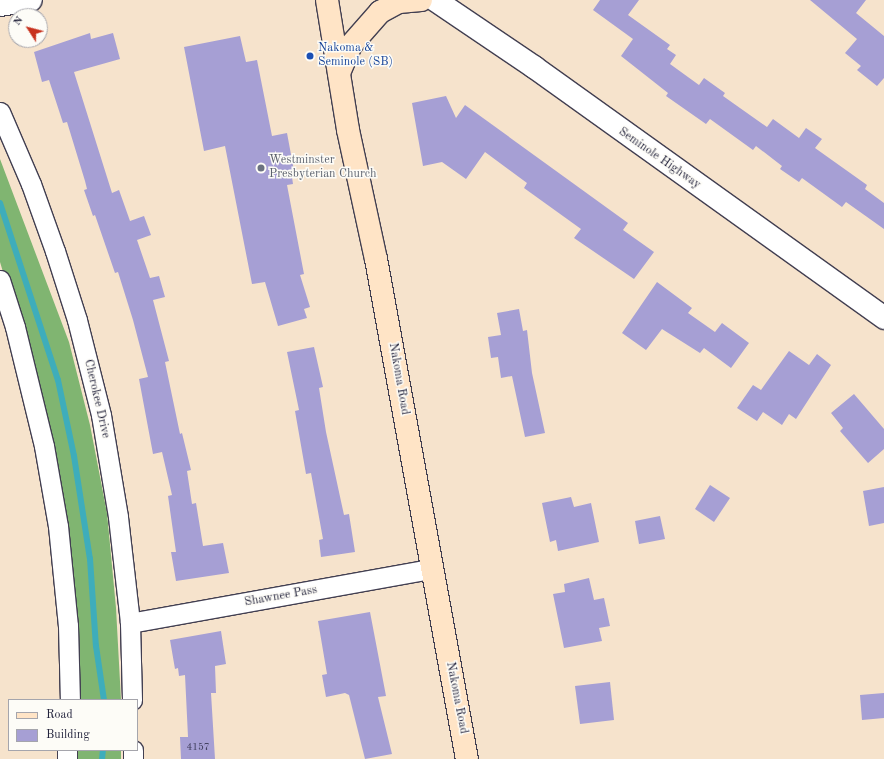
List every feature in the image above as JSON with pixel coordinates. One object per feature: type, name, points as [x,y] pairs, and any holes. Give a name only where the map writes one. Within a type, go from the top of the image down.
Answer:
[{"type":"main road","name":"Nakoma Road","points":[[328,0],[348,130],[376,259],[431,569],[467,759]]},
{"type":"main road","points":[[339,73],[351,45],[380,12],[399,2],[421,0]]},
{"type":"street","points":[[0,5],[31,0]]},
{"type":"street","name":"Seminole Highway","points":[[435,0],[534,68],[884,318]]},
{"type":"street","name":"Cherokee Drive","points":[[0,112],[31,184],[77,320],[101,415],[118,516],[130,622],[132,699]]},
{"type":"street","points":[[0,280],[15,327],[44,446],[57,519],[68,626],[70,699]]},
{"type":"street","name":"Shawnee Pass","points":[[130,622],[431,569]]},
{"type":"green space","points":[[0,159],[69,342],[90,425],[107,513],[116,608],[121,699],[77,699],[39,392],[0,262]]},
{"type":"green space","points":[[75,751],[121,751],[121,759],[75,759]]},
{"type":"building","points":[[600,0],[639,0],[628,15],[670,45],[667,49],[676,55],[670,64],[699,85],[704,78],[725,93],[723,96],[767,127],[773,119],[799,138],[806,128],[822,139],[815,148],[867,185],[865,189],[884,203],[884,229],[846,202],[842,207],[802,178],[799,182],[780,169],[782,166],[756,146],[753,150],[710,119],[706,124],[666,96],[668,93],[621,56],[633,39],[593,10]]},
{"type":"building","points":[[810,0],[866,0],[856,13],[884,36],[884,78],[877,86],[857,70],[861,66],[845,53],[857,39]]},
{"type":"building","points":[[90,33],[91,39],[113,33],[120,59],[74,72],[112,193],[119,190],[130,221],[144,216],[151,235],[137,240],[150,278],[159,276],[165,297],[153,300],[169,361],[165,362],[180,434],[182,433],[191,470],[187,471],[192,504],[196,503],[203,546],[223,543],[229,573],[176,581],[171,552],[176,552],[168,496],[172,495],[162,452],[153,454],[139,379],[148,377],[133,320],[118,272],[115,273],[95,215],[93,216],[84,190],[87,189],[85,181],[67,122],[63,123],[49,80],[42,82],[34,52]]},
{"type":"building","name":"Westminster Presbyterian Church","points":[[240,36],[246,62],[257,60],[272,136],[287,133],[295,176],[292,177],[293,184],[287,185],[304,274],[300,275],[310,307],[304,309],[307,318],[278,326],[265,282],[252,284],[225,146],[204,151],[184,47]]},
{"type":"building","points":[[446,96],[456,118],[465,105],[628,223],[623,230],[654,252],[634,279],[574,238],[581,229],[524,188],[527,183],[485,152],[466,179],[442,162],[423,166],[412,103]]},
{"type":"building","points":[[657,282],[692,308],[688,313],[715,332],[722,323],[749,343],[731,368],[704,348],[700,353],[662,329],[646,350],[622,333]]},
{"type":"building","points":[[519,309],[523,331],[527,330],[532,373],[545,433],[525,437],[512,376],[501,378],[498,357],[491,358],[488,337],[501,335],[497,313]]},
{"type":"building","points":[[314,347],[323,387],[319,388],[326,432],[344,515],[349,514],[355,552],[321,557],[319,540],[323,539],[311,473],[306,474],[295,411],[299,410],[287,352]]},
{"type":"building","points":[[789,351],[809,365],[817,354],[831,365],[796,419],[789,414],[782,425],[763,412],[757,421],[737,408],[753,385],[761,390]]},
{"type":"building","points":[[854,394],[884,429],[884,449],[868,463],[840,431],[843,428],[831,413]]},
{"type":"building","points":[[710,485],[730,498],[714,522],[695,509]]},
{"type":"building","points":[[884,487],[884,523],[869,526],[863,491]]},
{"type":"building","points":[[571,497],[574,507],[591,503],[599,542],[558,551],[556,540],[550,542],[542,503]]},
{"type":"building","points":[[660,516],[665,539],[639,544],[635,521]]},
{"type":"building","points":[[589,578],[594,600],[604,598],[610,626],[599,628],[602,641],[564,648],[553,594],[565,592],[564,584]]},
{"type":"building","points":[[370,612],[386,696],[378,697],[392,754],[365,759],[349,695],[345,693],[326,697],[322,675],[327,674],[318,621]]},
{"type":"building","points":[[221,631],[226,664],[215,666],[216,693],[211,693],[215,759],[181,759],[180,737],[188,737],[185,675],[179,676],[178,668],[175,669],[170,640]]},
{"type":"building","points":[[610,682],[614,720],[580,724],[575,686]]},
{"type":"building","points":[[884,693],[884,718],[862,720],[860,695]]},
{"type":"waterway","points":[[0,203],[58,380],[74,456],[90,559],[96,646],[104,699]]},
{"type":"waterway","points":[[102,759],[103,751]]},
{"type":"place","name":"Nakoma & Seminole (SB)","points":[[310,56]]},
{"type":"place","name":"Westminster Presbyterian Church","points":[[261,168]]}]
